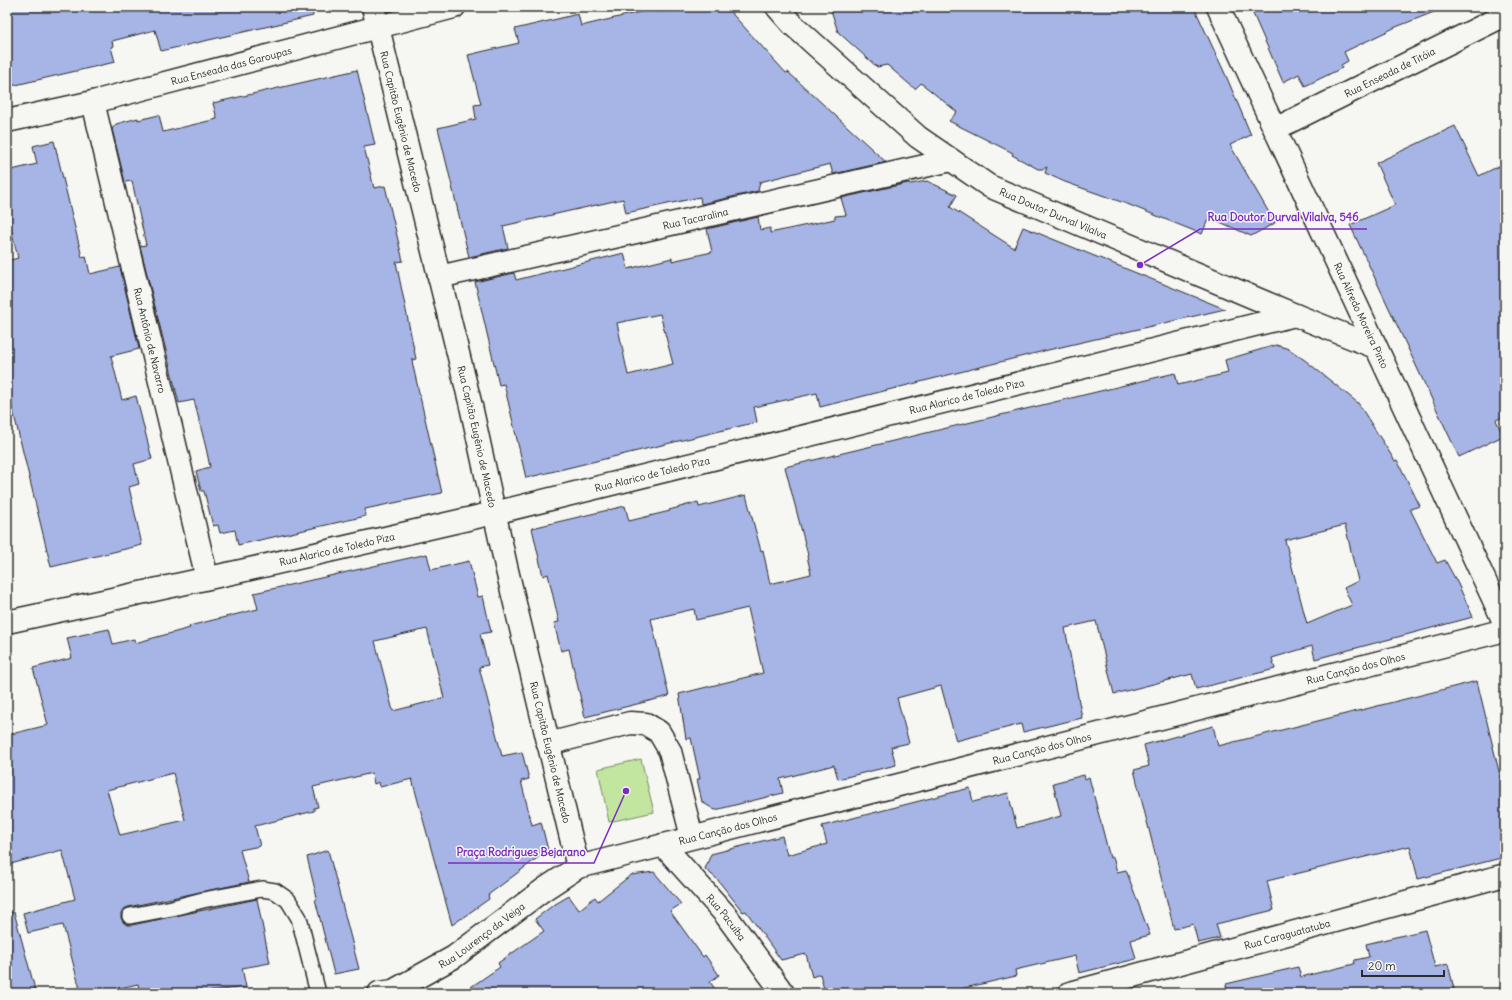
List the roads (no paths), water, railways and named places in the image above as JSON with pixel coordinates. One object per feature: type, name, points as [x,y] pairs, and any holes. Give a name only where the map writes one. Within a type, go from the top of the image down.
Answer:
[{"type":"street","name":"Rua Enseada das Garoupas","points":[[7,121],[93,102],[375,17],[454,7]]},
{"type":"street","name":"Rua Doutor Durval Vilalva","points":[[777,7],[792,24],[918,138],[989,186],[1295,315],[1375,347]]},
{"type":"street","name":"Rua Alfredo Moreira Pinto","points":[[1218,7],[1505,624]]},
{"type":"street","name":"Rua Enseada de Titóia","points":[[1274,129],[1505,15]]},
{"type":"street","name":"Rua Capitão Eugênio de Macedo","points":[[375,17],[471,406],[494,513],[578,868]]},
{"type":"street","name":"Rua Antônio de Navarro","points":[[93,102],[208,578]]},
{"type":"street","name":"Rua Tacaralina","points":[[439,277],[951,160]]},
{"type":"street","name":"Rua Alarico de Toledo Piza","points":[[7,622],[494,513],[1295,315]]},
{"type":"street","name":"Rua Canção dos Olhos","points":[[578,868],[1505,630]]},
{"type":"street","points":[[548,744],[630,723],[646,724],[659,732],[670,751],[692,838]]},
{"type":"street","name":"Rua Pacuíba","points":[[664,845],[725,914],[783,993]]},
{"type":"street","name":"Rua Lourenço da Veiga","points":[[390,992],[454,957],[543,890],[578,868]]},
{"type":"street","name":"Rua Caraguatatuba","points":[[1070,993],[1505,875]]},
{"type":"lane","points":[[130,916],[262,889],[275,891],[288,900],[299,918],[318,993]]},
{"type":"place","name":"Rua Doutor Durval Vilalva, 546","points":[[1140,265]]},
{"type":"place","name":"Praça Rodrigues Bejarano","points":[[626,791]]}]
